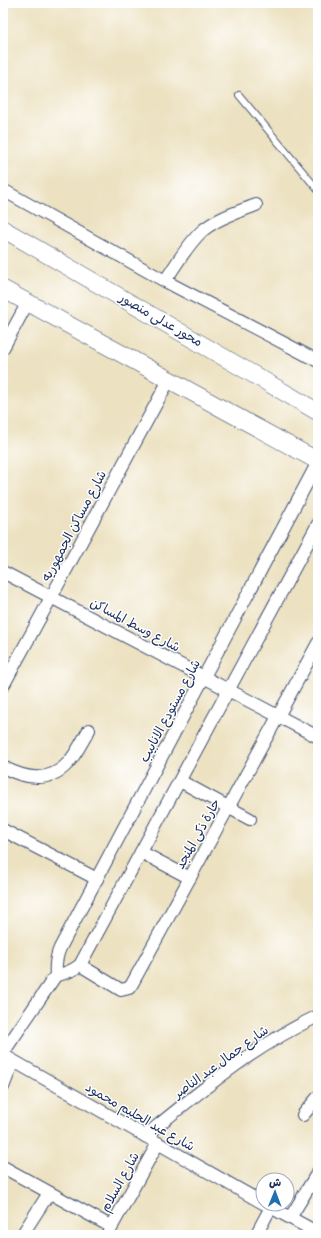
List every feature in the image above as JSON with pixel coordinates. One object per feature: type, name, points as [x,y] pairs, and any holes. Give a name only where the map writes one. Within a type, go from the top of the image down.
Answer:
[{"type":"main road","name":"محور عدلى منصور","points":[[3,229],[318,412]]},
{"type":"main road","points":[[3,289],[318,461]]},
{"type":"street","points":[[3,190],[165,282],[318,361]]},
{"type":"street","points":[[165,282],[202,231],[218,220],[256,205]]},
{"type":"street","points":[[3,348],[28,302]]},
{"type":"street","name":"شارع مساكن الجمهوريه","points":[[3,686],[8,667],[51,597],[169,380]]},
{"type":"street","name":"شارع مستودع الانابيب","points":[[56,975],[56,956],[318,461]]},
{"type":"street","points":[[3,1087],[6,1057],[56,975],[66,974],[80,965],[318,524]]},
{"type":"street","name":"شارع وسط المساكن","points":[[3,572],[318,737]]},
{"type":"street","name":"حارة ذكى المنجد","points":[[80,965],[121,990],[128,988],[132,984],[318,643]]},
{"type":"street","points":[[3,767],[23,776],[34,778],[57,772],[67,765],[74,756],[89,730]]},
{"type":"street","points":[[180,781],[250,819]]},
{"type":"street","points":[[3,830],[97,879]]},
{"type":"street","points":[[141,852],[190,878]]},
{"type":"street","name":"شارع جمال عبد الناصر","points":[[145,1136],[202,1090],[296,1026],[318,1016]]},
{"type":"street","name":"شارع عبد الحليم محمود","points":[[6,1057],[255,1199]]},
{"type":"street","points":[[303,1115],[318,1097]]},
{"type":"street","name":"شارع السلام","points":[[110,1231],[158,1144]]},
{"type":"street","points":[[3,1168],[49,1193],[110,1231]]},
{"type":"street","points":[[290,1218],[318,1172]]},
{"type":"street","points":[[22,1235],[49,1193]]},
{"type":"street","points":[[256,1235],[264,1212]]},
{"type":"street","name":"شارع عبد الحليم محمود","points":[[279,1212],[318,1233]]},
{"type":"lane","points":[[239,95],[318,190]]}]
